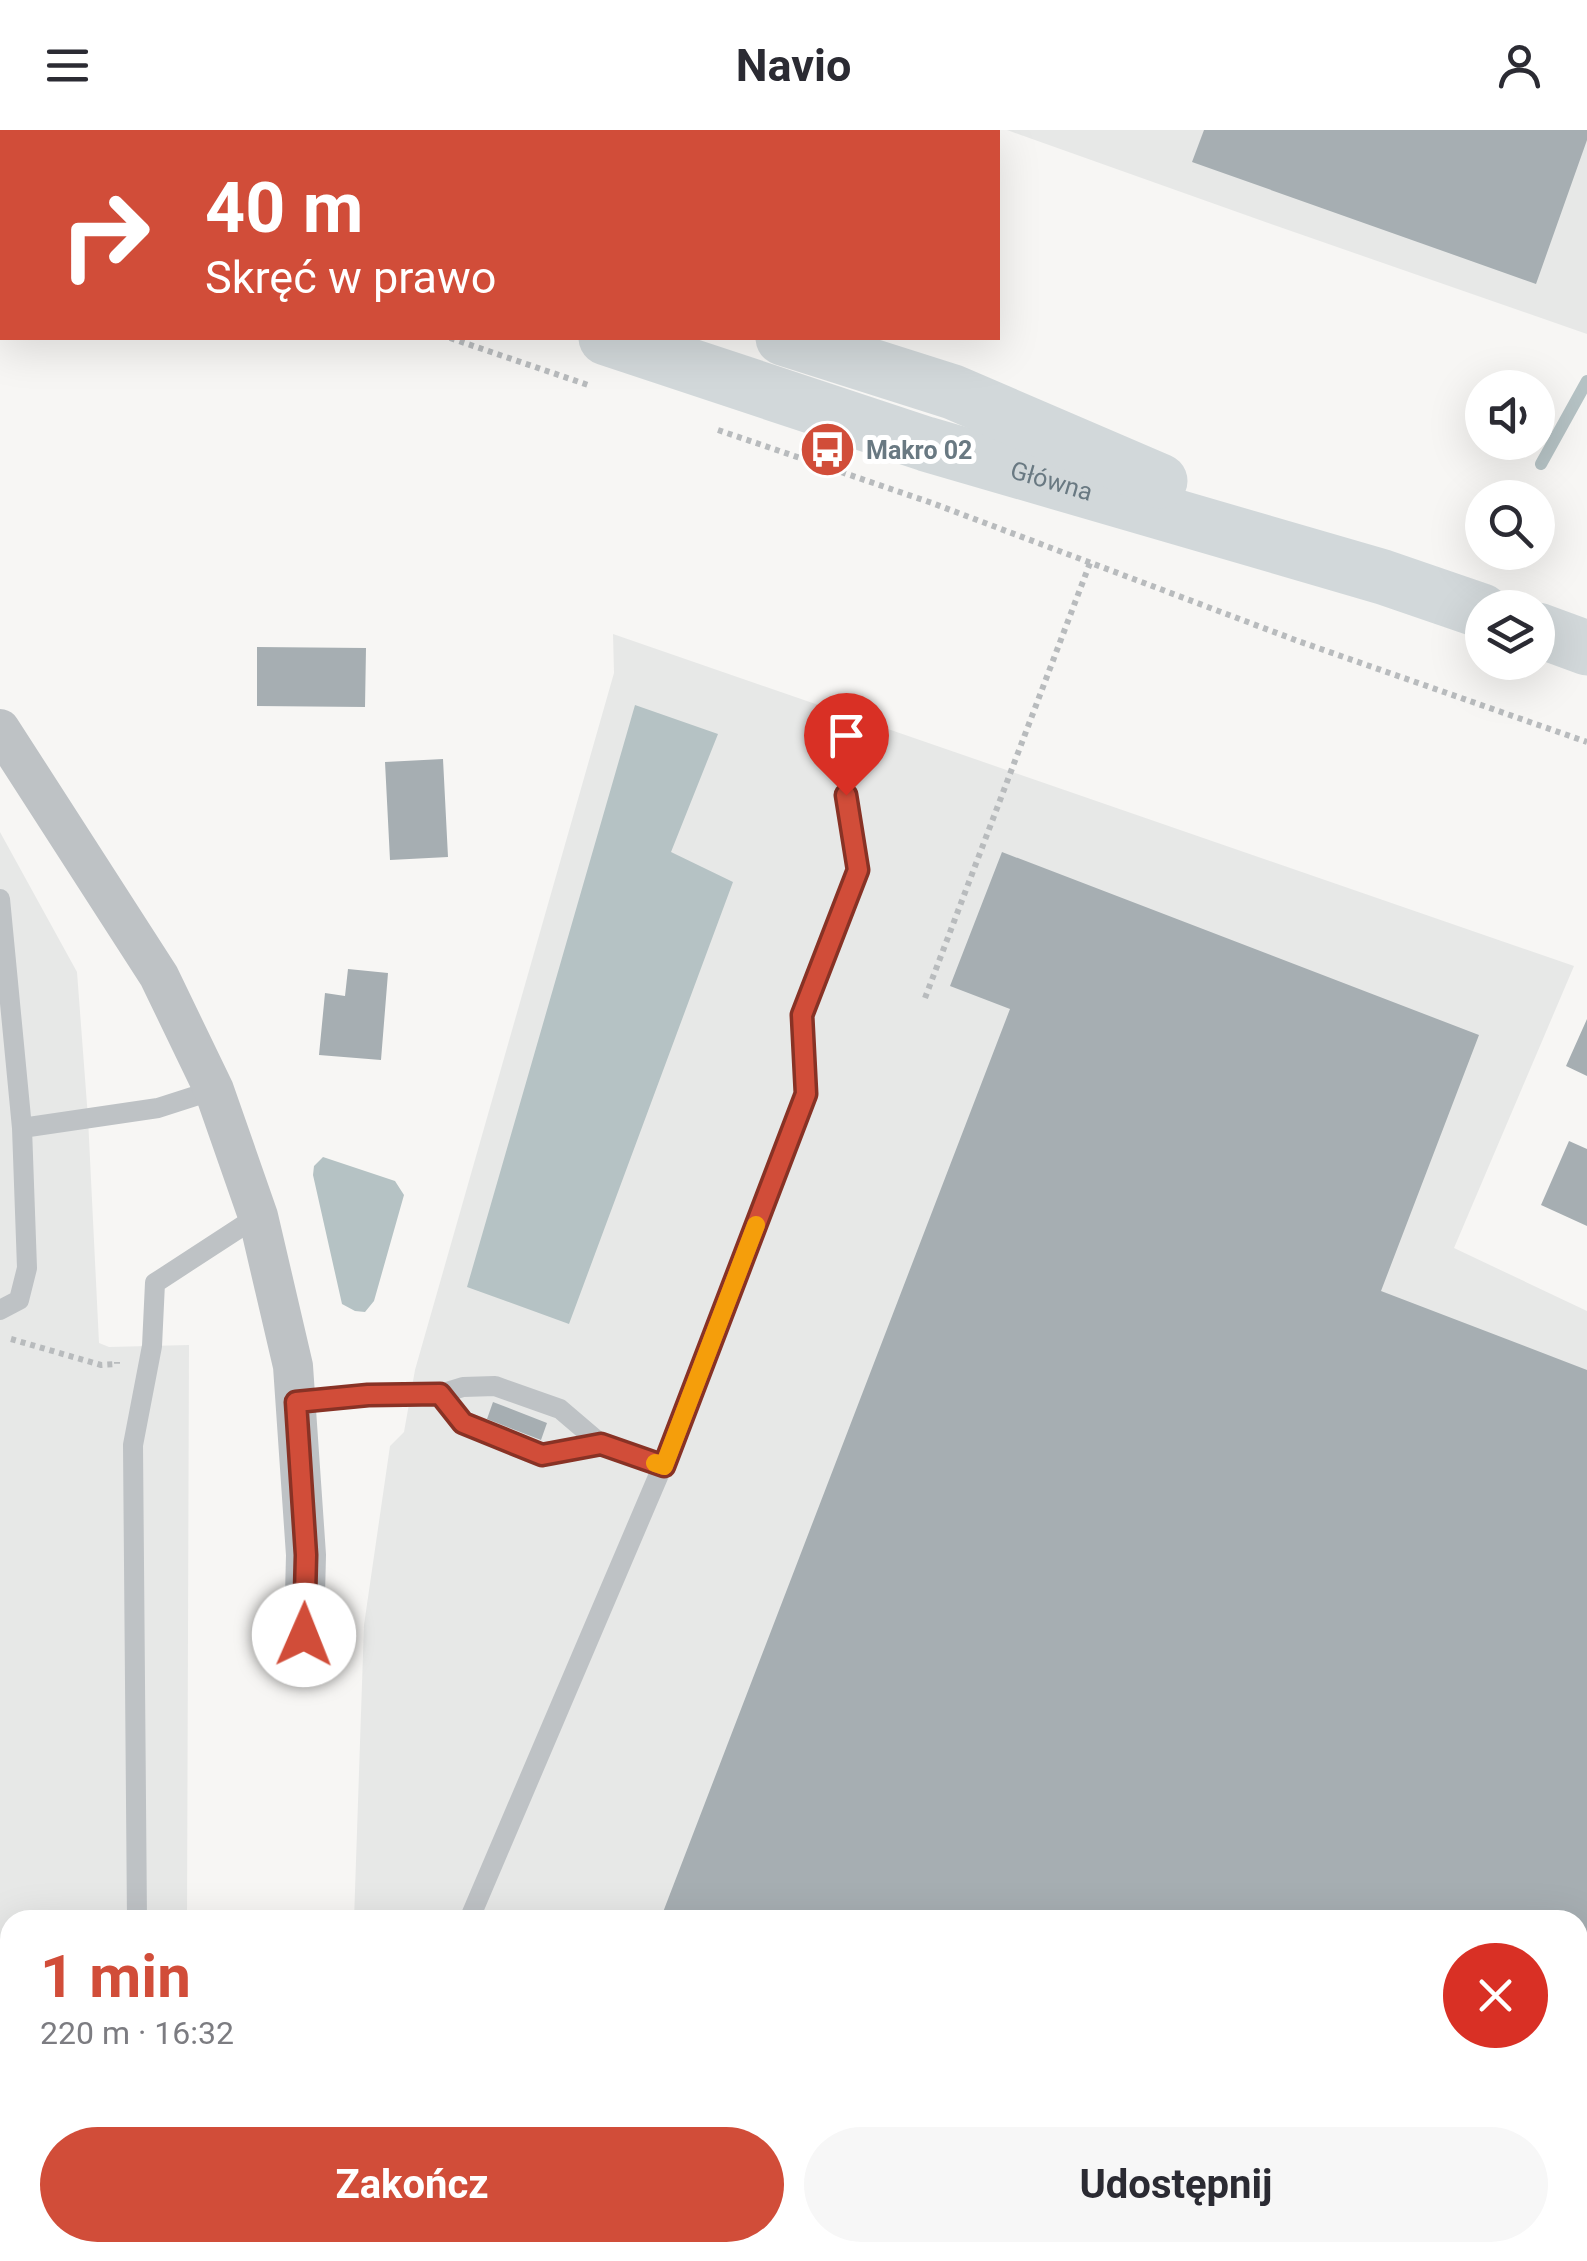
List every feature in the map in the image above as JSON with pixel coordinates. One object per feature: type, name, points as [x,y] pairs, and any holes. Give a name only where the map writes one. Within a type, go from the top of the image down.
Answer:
[{"type":"main road","name":"Główna","points":[[790,340],[953,392],[1384,577]]},
{"type":"main road","name":"Główna","points":[[602,363],[926,444],[1384,577],[1465,605]]},
{"type":"main road","points":[[1555,636],[1587,648]]},
{"type":"street","points":[[0,729],[159,976],[214,1090],[258,1216],[293,1366],[306,1555],[304,1635]]},
{"type":"lane","points":[[473,1910],[664,1466],[806,1094],[802,1015],[858,870],[846,795]]},
{"type":"lane","points":[[0,899],[22,1128],[27,1268],[20,1300],[0,1310]]},
{"type":"lane","points":[[22,1128],[158,1108],[214,1090]]},
{"type":"lane","points":[[136,1910],[133,1445],[152,1346],[156,1283],[258,1216]]},
{"type":"lane","points":[[296,1402],[440,1394],[463,1386],[495,1386],[560,1409],[601,1444],[664,1466]]},
{"type":"lane","points":[[440,1394],[463,1423],[542,1455],[601,1444]]},
{"type":"path","points":[[462,340],[602,363]]},
{"type":"path","points":[[709,427],[932,503],[1298,641],[1587,742]]},
{"type":"path","points":[[925,998],[1090,563]]},
{"type":"path","points":[[0,1336],[101,1365],[117,1364],[117,1351]]},
{"type":"shaded area","points":[[1007,130],[1587,130],[1587,334],[1271,224]]},
{"type":"shaded area","points":[[613,634],[1574,966],[1454,1248],[1587,1311],[1587,1910],[354,1910],[364,1625],[390,1446],[404,1432],[415,1370],[614,673]]},
{"type":"shaded area","points":[[635,705],[718,734],[671,852],[733,882],[569,1324],[467,1287]]},
{"type":"shaded area","points":[[0,832],[77,972],[99,1343],[109,1347],[189,1345],[187,1910],[0,1910]]},
{"type":"shaded area","points":[[323,1157],[395,1181],[404,1195],[374,1301],[365,1312],[342,1304],[313,1175],[314,1166]]},
{"type":"building","points":[[1204,130],[1587,130],[1587,140],[1536,284],[1192,162]]},
{"type":"building","points":[[257,647],[366,648],[365,707],[257,706]]},
{"type":"building","points":[[443,759],[448,857],[390,860],[385,762]]},
{"type":"building","points":[[1002,852],[1479,1035],[1381,1291],[1587,1370],[1587,1910],[664,1910],[1010,1009],[950,986]]},
{"type":"building","points":[[348,969],[388,973],[381,1060],[319,1055],[325,993],[345,996]]},
{"type":"building","points":[[1587,1019],[1587,1076],[1566,1066]]},
{"type":"building","points":[[1569,1141],[1587,1149],[1587,1226],[1541,1205]]},
{"type":"building","points":[[493,1402],[547,1423],[541,1440],[487,1419]]},
{"type":"waterway","points":[[1541,464],[1587,381]]},
{"type":"slow traffic","points":[[655,1463],[664,1466],[756,1225]]},
{"type":"place","name":"Makro 02","points":[[827,450]]},
{"type":"route","points":[[304,1635],[306,1555],[296,1402],[440,1394],[463,1423],[542,1455],[601,1444],[664,1466],[806,1094],[802,1015],[858,870],[846,795]]}]
